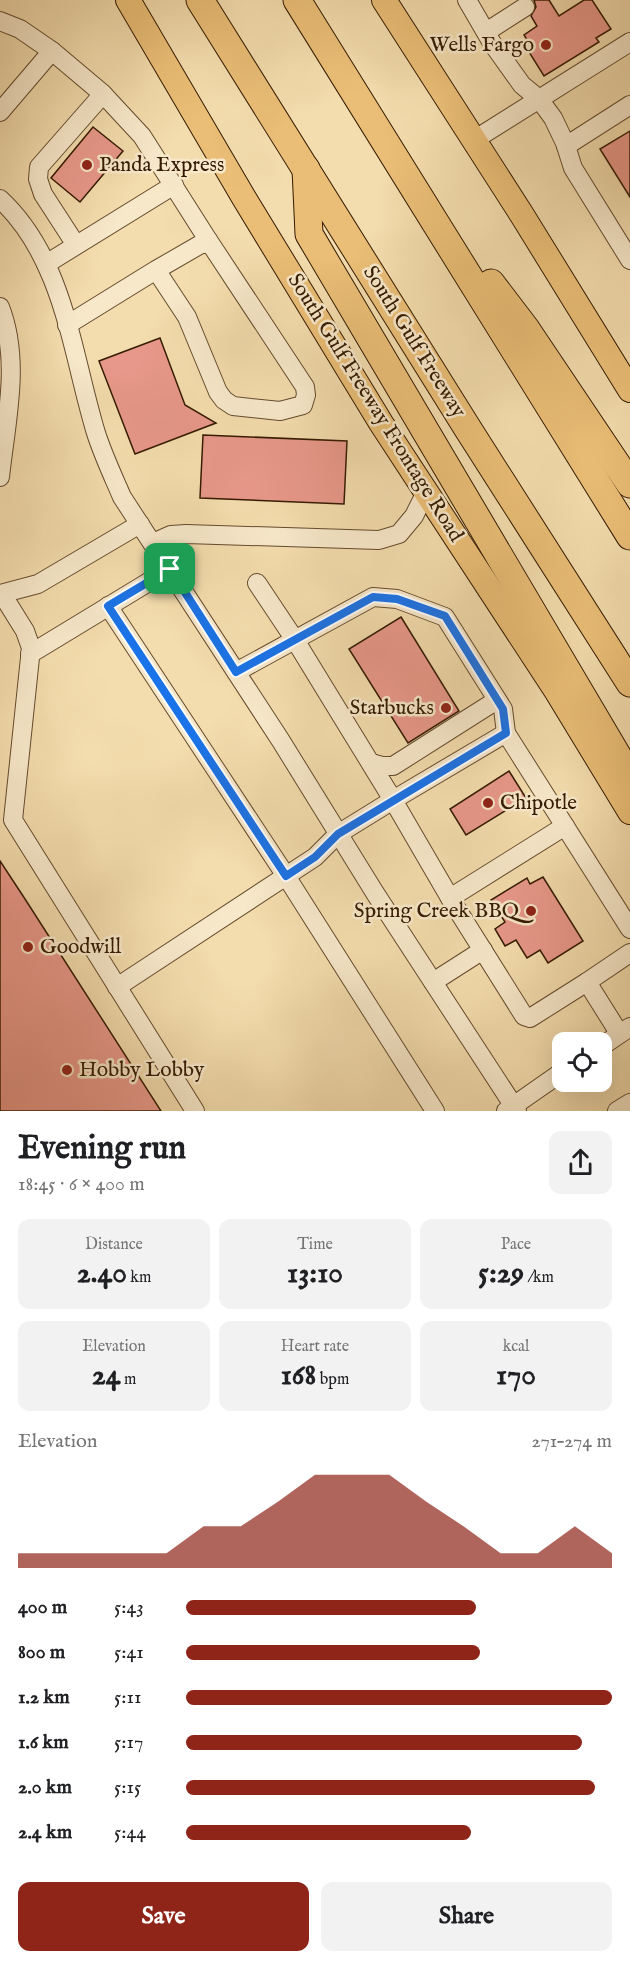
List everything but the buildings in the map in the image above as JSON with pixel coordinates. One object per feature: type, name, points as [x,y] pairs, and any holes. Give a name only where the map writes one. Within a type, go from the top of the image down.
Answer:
[{"type":"highway","name":"South Gulf Freeway","points":[[200,0],[630,683]]},
{"type":"highway","points":[[297,0],[630,536]]},
{"type":"highway","points":[[306,168],[309,234],[630,777]]},
{"type":"highway","points":[[402,168],[526,329],[630,484]]},
{"type":"main road","name":"South Gulf Freeway Frontage Road","points":[[128,0],[244,198],[372,409],[557,692],[630,812]]},
{"type":"main road","points":[[384,0],[630,390]]},
{"type":"street","points":[[467,0],[522,85],[539,99],[553,118],[573,168],[630,260]]},
{"type":"street","points":[[486,32],[525,7]]},
{"type":"street","points":[[0,21],[20,29],[52,51],[103,94],[142,136],[304,387],[306,396],[303,405],[280,411],[233,406],[224,400],[218,392],[187,317],[156,270]]},
{"type":"street","points":[[474,140],[630,42]]},
{"type":"street","points":[[0,112],[52,51]]},
{"type":"street","points":[[76,245],[43,194],[38,179],[39,167],[103,94]]},
{"type":"street","points":[[566,146],[630,105]]},
{"type":"street","points":[[46,264],[174,185]]},
{"type":"street","points":[[0,199],[22,223],[46,264],[56,287],[94,425],[122,497],[236,672],[512,1109],[552,1079]]},
{"type":"street","points":[[68,325],[208,240]]},
{"type":"street","points":[[0,307],[8,326],[12,375],[0,477]]},
{"type":"street","points":[[153,543],[171,535],[186,534],[379,540],[399,534],[414,516],[426,492]]},
{"type":"street","points":[[140,524],[38,584],[1,594],[26,631],[31,648],[12,820],[195,1111]]},
{"type":"street","points":[[30,654],[170,569]]},
{"type":"street","points":[[257,583],[371,763],[450,898],[524,1016],[530,1018],[630,953]]},
{"type":"street","points":[[236,672],[373,597],[397,599],[445,616],[503,709],[506,733],[630,929]]},
{"type":"street","points":[[108,606],[286,876],[435,1111]]},
{"type":"street","points":[[371,763],[393,766],[497,700]]},
{"type":"street","points":[[117,987],[315,857],[338,834],[506,733]]},
{"type":"street","points":[[450,898],[565,826]]},
{"type":"street","points":[[433,982],[483,950]]},
{"type":"street","points":[[587,982],[625,1034]]},
{"type":"street","points":[[617,1111],[630,1103]]},
{"type":"place","name":"Wells Fargo","points":[[546,45]]},
{"type":"place","name":"Panda Express","points":[[87,165]]},
{"type":"place","name":"Starbucks","points":[[446,708]]},
{"type":"place","name":"Chipotle","points":[[488,803]]},
{"type":"place","name":"Spring Creek BBQ","points":[[531,911]]},
{"type":"place","name":"Goodwill","points":[[28,947]]},
{"type":"place","name":"Hobby Lobby","points":[[67,1070]]},
{"type":"route","points":[[170,569],[236,672],[373,597],[397,599],[445,616],[503,709],[506,733],[338,834],[315,857],[286,876],[108,606],[170,569]]}]
